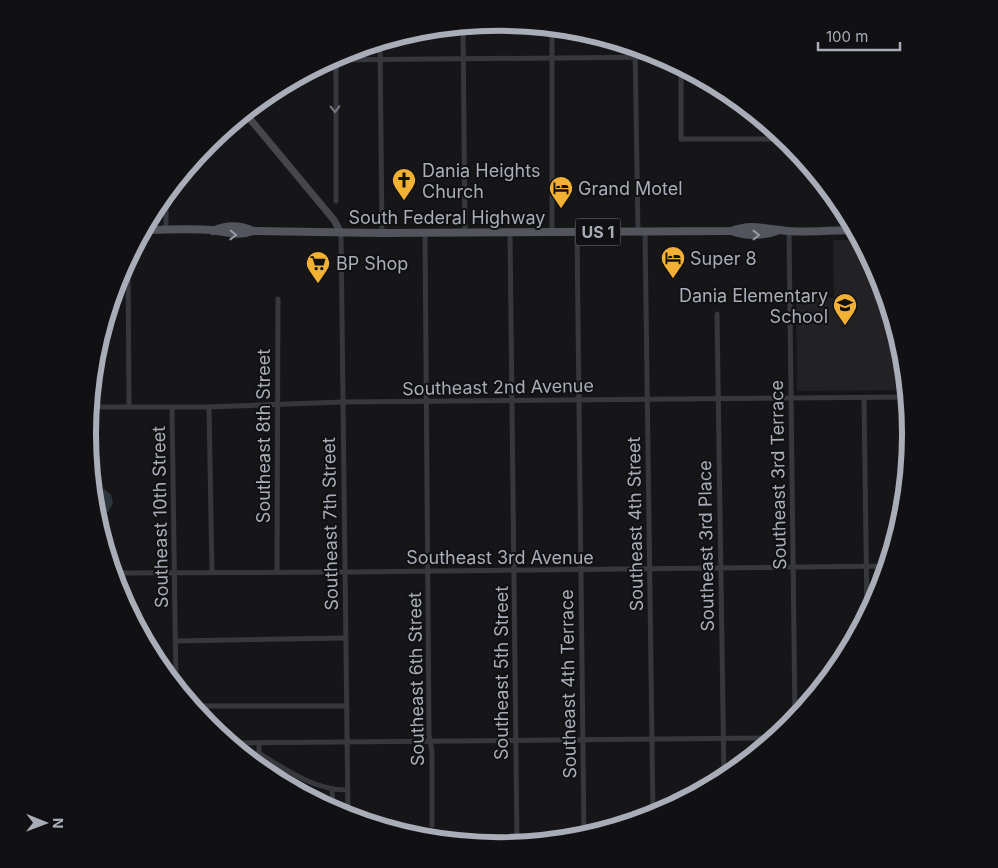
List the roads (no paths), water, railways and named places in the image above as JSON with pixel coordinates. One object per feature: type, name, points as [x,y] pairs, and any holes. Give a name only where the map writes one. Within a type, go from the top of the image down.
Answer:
[{"type":"main road","points":[[249,118],[334,220],[341,233]]},
{"type":"main road","name":"South Federal Highway","points":[[152,230],[213,230],[223,226],[244,226],[253,231],[382,234],[731,231],[743,235],[768,234],[780,230],[846,230]]},
{"type":"street","points":[[463,33],[465,233]]},
{"type":"street","points":[[552,35],[552,232]]},
{"type":"street","points":[[380,50],[382,234]]},
{"type":"street","name":"Southeast 4th Street","points":[[635,58],[647,399],[653,806]]},
{"type":"street","points":[[351,60],[641,58]]},
{"type":"street","points":[[332,68],[336,200]]},
{"type":"street","points":[[681,75],[681,139],[773,139]]},
{"type":"street","points":[[166,207],[166,230]]},
{"type":"street","name":"Southeast 3rd Terrace","points":[[789,230],[795,708]]},
{"type":"street","name":"Southeast 5th Street","points":[[510,232],[517,836]]},
{"type":"street","name":"Southeast 4th Terrace","points":[[577,232],[584,828]]},
{"type":"street","name":"Southeast 7th Street","points":[[341,233],[344,638],[348,807]]},
{"type":"street","name":"Southeast 6th Street","points":[[425,233],[432,825]]},
{"type":"street","points":[[128,278],[129,407]]},
{"type":"street","name":"Southeast 8th Street","points":[[277,572],[278,299]]},
{"type":"street","name":"Southeast 3rd Place","points":[[717,314],[724,768]]},
{"type":"street","name":"Southeast 2nd Avenue","points":[[97,407],[209,407],[343,402],[900,397]]},
{"type":"street","points":[[864,398],[867,598]]},
{"type":"street","name":"Southeast 10th Street","points":[[172,407],[176,675]]},
{"type":"street","points":[[209,407],[212,572]]},
{"type":"street","name":"Southeast 3rd Avenue","points":[[122,573],[649,570],[879,566]]},
{"type":"street","points":[[176,641],[344,638]]},
{"type":"street","points":[[202,706],[346,706]]},
{"type":"street","points":[[241,744],[764,738]]},
{"type":"street","points":[[259,743],[259,753]]},
{"type":"street","points":[[254,754],[259,753],[295,775],[332,790],[347,790]]},
{"type":"street","points":[[332,790],[333,800]]},
{"type":"place","name":"Dania Heights Church","points":[[404,201]]},
{"type":"place","name":"Grand Motel","points":[[561,209]]},
{"type":"place","name":"Super 8","points":[[673,279]]},
{"type":"place","name":"BP Shop","points":[[318,284]]},
{"type":"place","name":"Dania Elementary School","points":[[845,326]]}]
